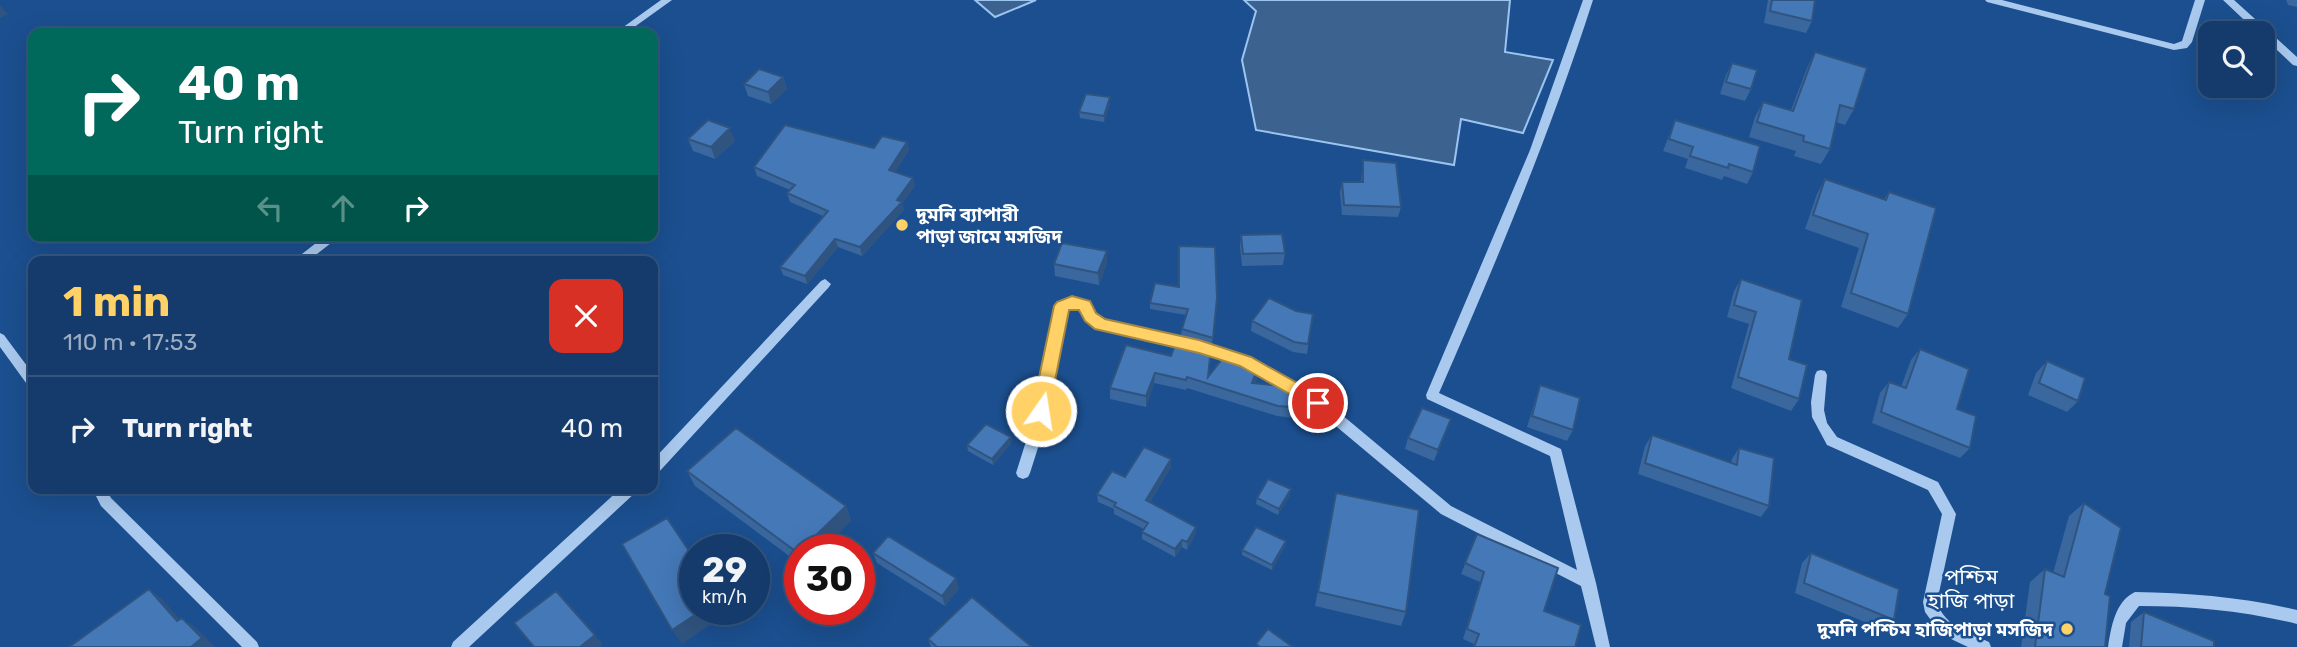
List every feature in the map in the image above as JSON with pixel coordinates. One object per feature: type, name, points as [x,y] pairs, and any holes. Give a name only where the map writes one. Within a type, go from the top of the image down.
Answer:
[{"type":"street","points":[[627,28],[667,0]]},
{"type":"street","points":[[1588,0],[1566,72],[1516,203],[1432,395],[1556,453],[1604,647]]},
{"type":"street","points":[[1990,0],[2174,47],[2183,46],[2187,42],[2200,0]]},
{"type":"street","points":[[2228,0],[2297,63]]},
{"type":"street","points":[[306,256],[326,242]]},
{"type":"street","points":[[658,463],[825,284]]},
{"type":"street","points":[[1023,473],[1035,435],[1062,306],[1079,302],[1085,305],[1091,317],[1101,325],[1199,347],[1245,362],[1318,403],[1446,510],[1589,583]]},
{"type":"street","points":[[0,338],[28,376]]},
{"type":"street","points":[[1821,375],[1815,411],[1821,427],[1832,440],[1933,486],[1949,514],[1930,602],[1932,616],[1942,626],[1984,647]]},
{"type":"street","points":[[102,494],[106,502],[252,647]]},
{"type":"street","points":[[458,647],[624,494]]},
{"type":"street","points":[[2115,647],[2119,621],[2135,599],[2196,599],[2264,608],[2297,617]]},
{"type":"water","points":[[975,0],[1036,0],[995,17]]},
{"type":"water","points":[[1244,0],[1510,0],[1505,52],[1553,60],[1523,133],[1461,119],[1454,165],[1256,130],[1242,60],[1256,11]]},
{"type":"building","points":[[1772,0],[1815,0],[1812,21],[1770,11]]},
{"type":"building","points":[[1815,52],[1867,68],[1854,109],[1840,105],[1830,149],[1803,141],[1804,136],[1757,122],[1763,102],[1793,111]]},
{"type":"building","points":[[1732,63],[1757,70],[1751,89],[1726,82]]},
{"type":"building","points":[[759,69],[783,77],[768,92],[744,84]]},
{"type":"building","points":[[1086,94],[1110,97],[1104,116],[1079,112]]},
{"type":"building","points":[[708,120],[730,128],[711,147],[688,139]]},
{"type":"building","points":[[1675,120],[1760,146],[1753,172],[1729,164],[1728,168],[1690,156],[1693,147],[1669,139]]},
{"type":"building","points":[[785,125],[874,148],[882,136],[907,142],[889,170],[913,178],[897,200],[902,202],[860,247],[835,239],[805,276],[780,267],[828,211],[787,193],[795,185],[754,167]]},
{"type":"building","points":[[1363,160],[1396,163],[1401,207],[1344,205],[1342,182],[1363,182]]},
{"type":"building","points":[[1825,179],[1886,200],[1889,192],[1936,208],[1908,314],[1851,293],[1868,234],[1813,215]]},
{"type":"building","points":[[1282,234],[1285,253],[1243,254],[1241,235]]},
{"type":"building","points":[[1062,243],[1107,251],[1098,273],[1054,264]]},
{"type":"building","points":[[1179,246],[1215,247],[1217,298],[1213,338],[1182,329],[1188,309],[1150,303],[1155,283],[1179,287]]},
{"type":"building","points":[[1741,279],[1802,300],[1789,359],[1807,365],[1799,399],[1738,377],[1756,312],[1734,305]]},
{"type":"building","points":[[1269,298],[1296,311],[1313,314],[1308,344],[1294,342],[1252,321]]},
{"type":"building","points":[[1177,339],[1211,348],[1208,377],[1226,354],[1246,360],[1258,367],[1252,383],[1293,387],[1304,393],[1303,408],[1278,406],[1187,377],[1186,380],[1155,373],[1146,396],[1110,388],[1126,345],[1171,356]]},
{"type":"building","points":[[1920,349],[1969,369],[1957,409],[1976,416],[1970,448],[1881,412],[1889,382],[1906,388]]},
{"type":"building","points":[[2047,361],[2085,378],[2078,401],[2039,383]]},
{"type":"building","points":[[1540,385],[1580,398],[1573,430],[1532,416]]},
{"type":"building","points":[[1422,408],[1451,419],[1438,450],[1408,438]]},
{"type":"building","points":[[986,424],[1011,437],[992,459],[967,445]]},
{"type":"building","points":[[736,428],[846,506],[817,534],[784,534],[784,543],[687,471]]},
{"type":"building","points":[[1652,435],[1737,465],[1739,448],[1774,458],[1769,506],[1645,463]]},
{"type":"building","points":[[1144,447],[1171,459],[1146,500],[1196,527],[1187,542],[1182,540],[1175,549],[1142,532],[1148,523],[1097,494],[1112,471],[1125,477]]},
{"type":"building","points":[[1268,479],[1291,489],[1279,509],[1257,498]]},
{"type":"building","points":[[1336,493],[1419,510],[1406,612],[1318,592]]},
{"type":"building","points":[[2084,503],[2121,528],[2105,594],[2110,596],[2105,647],[2035,647],[2045,569],[2064,577]]},
{"type":"building","points":[[667,518],[679,536],[680,625],[672,630],[622,544]]},
{"type":"building","points":[[1256,527],[1286,541],[1272,565],[1242,550]]},
{"type":"building","points":[[1477,534],[1558,568],[1544,611],[1581,625],[1575,647],[1474,647],[1479,634],[1467,629],[1484,572],[1465,563]]},
{"type":"building","points":[[888,536],[956,578],[942,596],[875,554]]},
{"type":"building","points":[[1811,553],[1899,589],[1894,620],[1804,583]]},
{"type":"building","points":[[149,589],[177,621],[182,618],[202,638],[191,647],[69,647]]},
{"type":"building","points":[[556,591],[595,635],[580,647],[534,647],[514,623]]},
{"type":"building","points":[[972,597],[1032,647],[937,647],[928,639]]},
{"type":"building","points":[[2144,612],[2214,641],[2214,647],[2141,647]]},
{"type":"building","points":[[1268,629],[1293,647],[1260,647],[1256,644]]},
{"type":"place","name":"দুমনি ব্যাপারী পাড়া জামে মসজিদ","points":[[902,225]]},
{"type":"place","name":"দুমনি পশ্চিম হাজিপাড়া মসজিদ","points":[[2067,629]]},
{"type":"district","name":"পশ্চিম হাজি পাড়া","points":[[1971,588]]},
{"type":"route","points":[[1041,411],[1062,306],[1072,302],[1085,305],[1091,317],[1101,325],[1199,347],[1245,362],[1318,403]]}]
